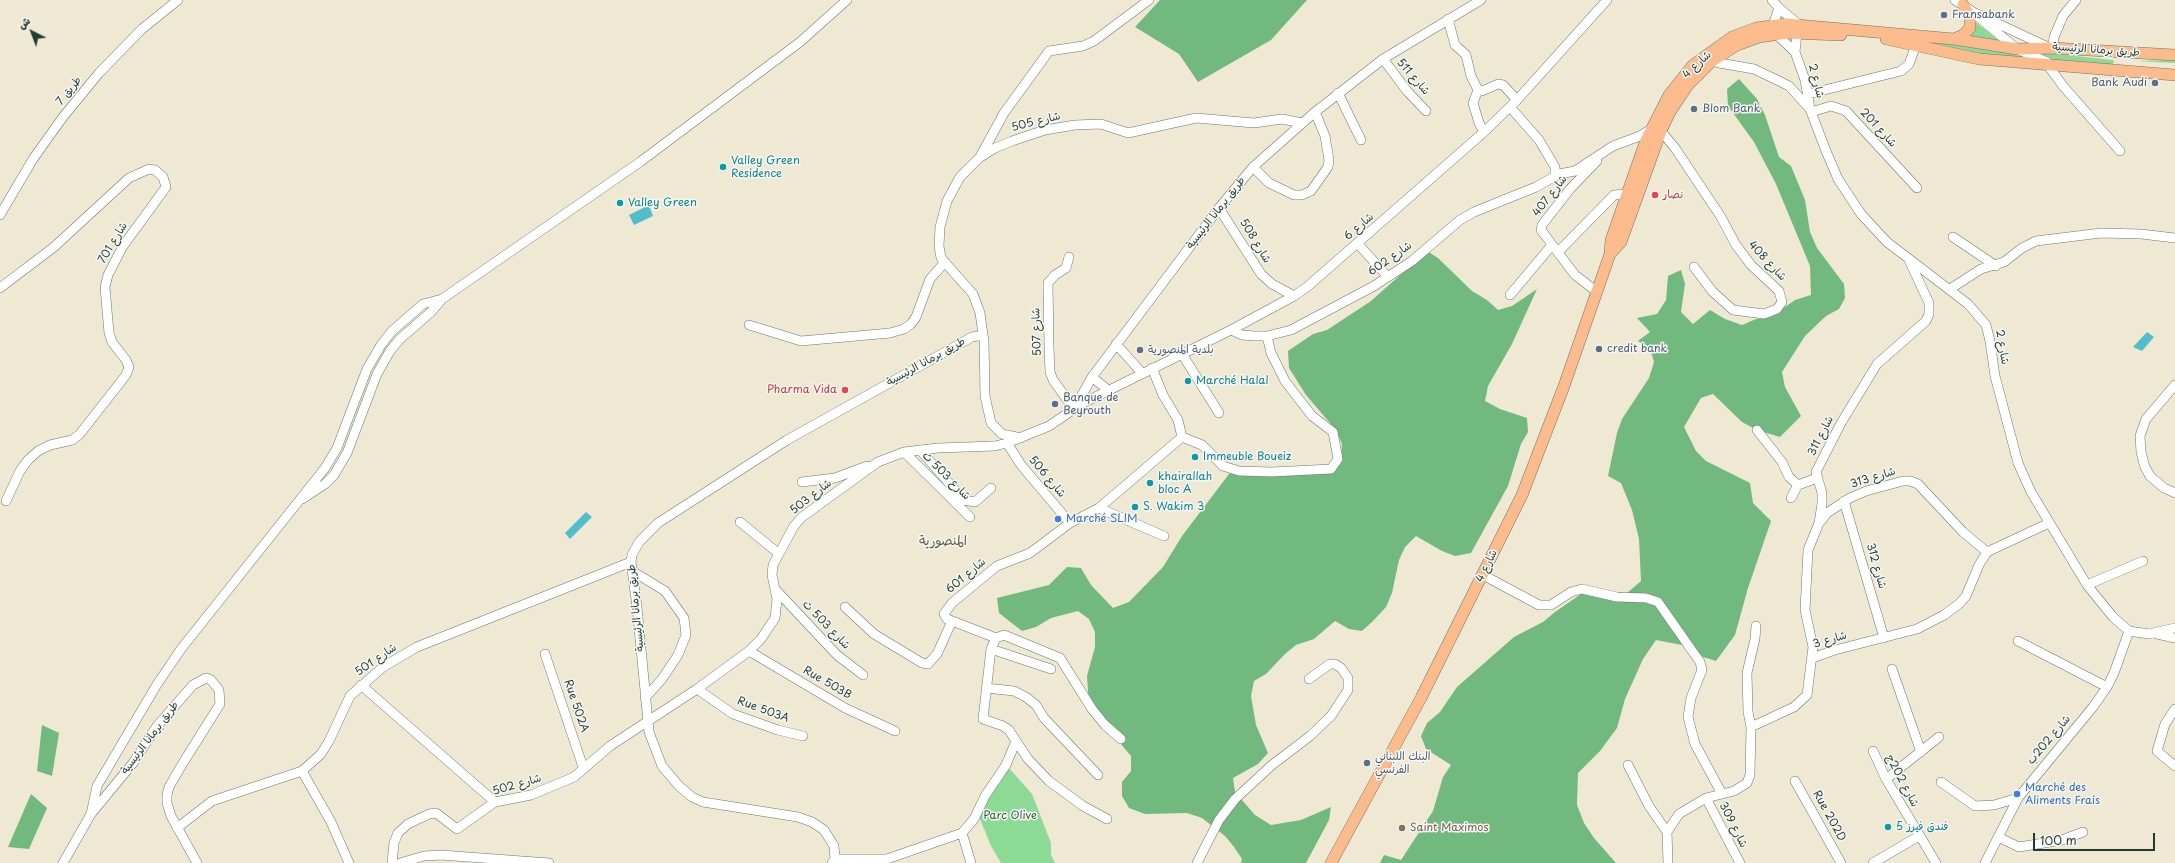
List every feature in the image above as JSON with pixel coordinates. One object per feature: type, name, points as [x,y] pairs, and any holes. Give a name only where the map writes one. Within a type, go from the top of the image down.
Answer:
[{"type":"main road","points":[[1954,39],[1966,33],[1971,23],[1970,16],[1959,3]]},
{"type":"main road","name":"شارع 4","points":[[1610,254],[1621,242],[1646,156],[1656,130],[1707,59],[1774,30],[1798,28],[1896,36]]},
{"type":"main road","points":[[1896,36],[1954,39],[2017,49],[2052,48]]},
{"type":"main road","points":[[1896,36],[1916,45],[1979,59],[2175,75]]},
{"type":"main road","name":"طريق برمانا الرئيسية","points":[[2052,48],[2175,55]]},
{"type":"main road","points":[[2123,70],[2124,52]]},
{"type":"main road","name":"شارع 4","points":[[1331,863],[1421,698],[1522,495],[1564,386],[1610,254],[1611,240],[1627,194],[1646,156]]},
{"type":"street","name":"طريق 7","points":[[0,215],[33,159],[63,117],[99,73],[142,29],[178,0]]},
{"type":"street","points":[[91,814],[97,786],[168,668],[246,566],[302,499],[325,468],[337,448],[362,382],[381,345],[392,331],[423,304],[442,299],[485,271],[646,158],[800,42],[848,0]]},
{"type":"street","points":[[979,158],[1004,113],[1049,51],[1089,44],[1149,0]]},
{"type":"street","name":"طريق برمانا الرئيسية","points":[[1076,407],[1082,393],[1092,377],[1116,344],[1219,208],[1254,167],[1315,112],[1383,59],[1481,0]]},
{"type":"street","name":"شارع 6","points":[[1076,407],[1231,330],[1294,296],[1358,244],[1484,132],[1517,100],[1607,0]]},
{"type":"street","points":[[1772,0],[1798,28]]},
{"type":"street","points":[[2052,48],[2054,37],[2063,16],[2076,0]]},
{"type":"street","name":"طريق برمانا الرئيسية","points":[[1959,3],[1973,12],[2052,48]]},
{"type":"street","points":[[1774,30],[1779,8]]},
{"type":"street","points":[[1973,12],[2017,49],[2052,64],[2063,86],[2120,151]]},
{"type":"street","points":[[1448,19],[1455,45],[1466,55],[1471,76],[1478,90],[1473,103],[1479,124],[1484,132]]},
{"type":"street","name":"شارع 2","points":[[1798,28],[1795,52],[1808,94],[1811,111],[1838,179],[1851,200],[1874,229],[1909,260],[1950,289],[1968,304],[1986,325],[1995,376],[2018,463],[2031,492],[2087,585],[2113,617],[2129,631]]},
{"type":"street","name":"شارع 2","points":[[1774,30],[1795,52]]},
{"type":"street","points":[[1808,94],[1901,71],[1909,64],[1916,45]]},
{"type":"street","name":"شارع 511","points":[[1383,59],[1407,91],[1426,110]]},
{"type":"street","points":[[1707,59],[1754,69],[1789,86],[1811,111]]},
{"type":"street","points":[[1478,90],[1482,91],[1498,84],[1502,85],[1517,100]]},
{"type":"street","points":[[1338,93],[1362,140]]},
{"type":"street","name":"شارع 201","points":[[1811,111],[1831,106],[1846,112],[1917,188]]},
{"type":"street","points":[[1510,107],[1539,140],[1555,167],[1555,176]]},
{"type":"street","points":[[1254,167],[1269,183],[1294,195],[1302,195],[1311,192],[1328,167],[1329,160],[1325,136],[1315,112]]},
{"type":"street","name":"شارع 505","points":[[983,335],[980,313],[973,294],[941,258],[939,246],[940,227],[946,201],[960,177],[979,158],[994,148],[1045,130],[1074,125],[1101,124],[1128,133],[1196,118],[1254,123],[1282,119],[1302,123]]},
{"type":"street","points":[[1626,142],[1656,130]]},
{"type":"street","name":"شارع 408","points":[[1656,130],[1675,148],[1714,206],[1736,245],[1751,265],[1779,291],[1782,302],[1777,309],[1764,314],[1733,310],[1712,291],[1694,267]]},
{"type":"street","name":"شارع 602","points":[[1231,330],[1242,334],[1267,336],[1291,330],[1364,292],[1388,277],[1412,261],[1460,220],[1484,207],[1536,188],[1555,176],[1575,171],[1612,146],[1626,142]]},
{"type":"street","name":"شارع 407","points":[[1596,291],[1581,280],[1541,230],[1547,219],[1570,189],[1593,165],[1607,153],[1626,142]]},
{"type":"street","name":"شارع 701","points":[[0,288],[54,247],[129,178],[149,170],[155,170],[163,177],[166,187],[120,251],[108,275],[105,287],[108,333],[112,342],[126,360],[129,367],[126,375],[79,436],[72,440],[38,451],[28,460],[20,471],[6,501]]},
{"type":"street","points":[[1510,295],[1556,248],[1614,195],[1627,194]]},
{"type":"street","name":"شارع 508","points":[[1219,208],[1261,274],[1272,284],[1294,296]]},
{"type":"street","points":[[1950,289],[1981,269],[1996,266],[2022,248],[2036,241],[2066,236],[2101,233],[2142,234],[2175,238]]},
{"type":"street","points":[[1953,237],[1996,266]]},
{"type":"street","points":[[1358,244],[1388,277]]},
{"type":"street","name":"شارع 507","points":[[1069,257],[1066,268],[1054,275],[1048,283],[1050,372],[1053,380],[1076,407]]},
{"type":"street","name":"شارع 311","points":[[1812,656],[1811,637],[1805,610],[1805,598],[1808,550],[1820,523],[1822,493],[1817,478],[1818,468],[1841,422],[1877,364],[1926,321],[1929,314],[1929,303],[1909,260]]},
{"type":"street","points":[[749,325],[806,341],[890,333],[904,329],[911,324],[916,317],[930,279],[945,262]]},
{"type":"street","points":[[983,335],[985,348],[985,396],[991,423],[1002,434],[1022,438],[1049,426],[1076,407]]},
{"type":"street","name":"طريق برمانا الرئيسية","points":[[833,861],[834,846],[824,830],[812,822],[798,817],[720,805],[692,797],[679,786],[662,766],[649,732],[637,607],[631,566],[632,556],[639,542],[658,523],[787,440],[949,348],[966,339],[983,335]]},
{"type":"street","points":[[1152,368],[1163,395],[1178,420],[1182,437],[1202,445],[1223,466],[1239,471],[1272,472],[1331,469],[1338,460],[1334,432],[1312,416],[1285,381],[1271,353],[1267,336]]},
{"type":"street","points":[[1116,344],[1142,373]]},
{"type":"street","points":[[1182,354],[1219,413]]},
{"type":"street","points":[[1092,377],[1108,390]]},
{"type":"street","points":[[2175,385],[2146,419],[2140,436],[2141,456],[2150,476],[2164,488],[2175,493]]},
{"type":"street","points":[[1757,430],[1782,462],[1788,477],[1798,486]]},
{"type":"street","name":"شارع 601","points":[[952,622],[944,616],[947,607],[989,572],[1002,563],[1035,551],[1070,524],[1098,508],[1182,437]]},
{"type":"street","name":"شارع 503","points":[[648,721],[698,689],[749,651],[761,639],[775,618],[777,599],[773,565],[778,553],[794,526],[802,517],[878,462],[904,452],[995,446],[1022,438]]},
{"type":"street","name":"شارع 506","points":[[1007,443],[1021,465],[1070,524]]},
{"type":"street","points":[[920,450],[964,500],[975,502],[991,488]]},
{"type":"street","name":"شارع 503 ث","points":[[904,452],[970,517]]},
{"type":"street","points":[[802,482],[835,478],[878,462]]},
{"type":"street","points":[[1791,498],[1798,486],[1817,478]]},
{"type":"street","name":"شارع 313","points":[[1820,523],[1827,513],[1844,501],[1866,491],[1903,481],[1910,481],[1918,484],[1963,532],[1987,552]]},
{"type":"street","name":"شارع 312","points":[[1844,501],[1884,638]]},
{"type":"street","points":[[1098,508],[1164,536]]},
{"type":"street","points":[[740,522],[778,553]]},
{"type":"street","points":[[1987,552],[2049,523]]},
{"type":"street","name":"شارع 3","points":[[1751,727],[1794,707],[1804,700],[1807,696],[1810,660],[1812,656],[1815,657],[1922,626],[1959,604],[1969,592],[1979,564],[1987,552]]},
{"type":"street","points":[[2087,585],[2143,561]]},
{"type":"street","points":[[631,566],[665,591],[684,618],[685,624],[686,635],[678,655],[662,678],[645,698]]},
{"type":"street","name":"شارع 501","points":[[177,828],[212,800],[302,771],[321,754],[350,696],[383,667],[417,647],[631,566]]},
{"type":"street","points":[[1483,575],[1538,605],[1551,605],[1571,592],[1582,589],[1617,597],[1646,598],[1658,602],[1700,662],[1702,670],[1690,704],[1689,721],[1695,744],[1722,794]]},
{"type":"street","name":"شارع 503 ت","points":[[775,589],[837,655],[863,675]]},
{"type":"street","points":[[845,607],[874,634],[922,663],[928,664],[937,654],[952,622],[996,638],[1004,635],[1060,658],[1092,709],[1105,725],[1121,739]]},
{"type":"street","points":[[1667,832],[1679,814],[1706,798],[1740,788],[1750,778],[1751,727],[1747,673],[1755,639],[1756,626]]},
{"type":"street","points":[[2129,631],[2144,634],[2156,633],[2175,628]]},
{"type":"street","name":"شارع 202ب","points":[[1985,863],[2018,798],[2107,687],[2114,674],[2129,631]]},
{"type":"street","points":[[2156,633],[2175,638]]},
{"type":"street","points":[[996,638],[991,649],[983,718],[1003,726],[1008,730],[1028,759],[1049,781],[1083,806],[1107,819]]},
{"type":"street","points":[[2018,641],[2107,687]]},
{"type":"street","points":[[991,649],[1050,669]]},
{"type":"street","name":"Rue 503B","points":[[749,651],[845,708],[895,731]]},
{"type":"street","name":"Rue 502A","points":[[545,654],[584,767]]},
{"type":"street","points":[[1198,863],[1219,820],[1235,799],[1272,765],[1316,731],[1331,716],[1348,690],[1348,678],[1341,668],[1335,664],[1330,664],[1309,679]]},
{"type":"street","points":[[1892,670],[1922,752]]},
{"type":"street","name":"طريق برمانا الرئيسية","points":[[63,863],[91,814],[133,763],[157,726],[184,694],[199,680],[206,678],[211,680],[219,690],[220,704],[169,787],[167,803],[177,828],[197,863]]},
{"type":"street","points":[[361,685],[494,802]]},
{"type":"street","points":[[986,688],[1014,691],[1026,697],[1036,705],[1044,718],[1098,775]]},
{"type":"street","name":"Rue 503A","points":[[698,689],[733,714],[778,730],[803,736]]},
{"type":"street","points":[[2175,709],[2165,724],[2157,751],[2175,766]]},
{"type":"street","name":"شارع 502","points":[[392,863],[394,842],[398,833],[408,824],[429,814],[436,813],[457,829],[494,802],[531,795],[574,777],[610,746],[648,721]]},
{"type":"street","points":[[1886,779],[1939,737]]},
{"type":"street","points":[[833,861],[887,859],[962,833],[974,818],[985,796],[1006,765],[1016,741]]},
{"type":"street","name":"شارع 202ج","points":[[1873,750],[1886,779],[1936,863]]},
{"type":"street","points":[[1628,765],[1649,806],[1667,832],[1668,863]]},
{"type":"street","points":[[302,771],[331,822],[349,863]]},
{"type":"street","name":"Rue 202D","points":[[1795,781],[1841,863]]},
{"type":"street","points":[[1941,782],[1975,806],[1994,805],[2018,798]]},
{"type":"street","name":"شارع 309","points":[[1706,798],[1740,863]]},
{"type":"street","points":[[1998,837],[2019,847],[2062,840],[2083,832]]},
{"type":"street","points":[[962,833],[972,863]]},
{"type":"street","points":[[1873,863],[1919,836]]},
{"type":"street","points":[[67,863],[69,853]]},
{"type":"street","points":[[400,863],[424,856],[441,855],[548,863]]},
{"type":"green space","points":[[1160,0],[1307,0],[1271,40],[1198,82],[1179,54],[1135,27]]},
{"type":"green space","points":[[1974,21],[1998,40],[1968,36]]},
{"type":"green space","points":[[1926,42],[2011,51],[2038,63],[2009,62]]},
{"type":"green space","points":[[2030,51],[2113,60],[2114,62],[2112,65],[2048,59]]},
{"type":"green space","points":[[2175,60],[2175,63],[2136,61]]},
{"type":"green space","points":[[1739,79],[1757,99],[1765,115],[1779,157],[1791,166],[1805,200],[1810,232],[1817,248],[1844,284],[1845,298],[1839,309],[1826,316],[1805,336],[1782,372],[1785,387],[1801,416],[1780,437],[1757,430],[1742,422],[1713,394],[1701,398],[1684,427],[1696,451],[1706,461],[1750,483],[1753,503],[1771,521],[1748,588],[1735,635],[1716,661],[1703,657],[1692,647],[1656,640],[1643,659],[1625,699],[1617,728],[1600,751],[1578,773],[1577,805],[1584,823],[1594,838],[1616,863],[1380,863],[1384,855],[1401,860],[1433,811],[1443,777],[1451,765],[1426,749],[1421,736],[1427,723],[1440,712],[1457,687],[1514,637],[1543,622],[1581,594],[1595,588],[1611,595],[1627,593],[1641,581],[1639,539],[1632,510],[1621,483],[1608,476],[1617,433],[1622,419],[1649,378],[1654,362],[1650,349],[1638,341],[1650,332],[1637,318],[1657,314],[1666,300],[1668,276],[1681,270],[1685,284],[1681,312],[1693,324],[1710,310],[1725,319],[1742,325],[1756,319],[1771,317],[1795,300],[1811,295],[1810,266],[1776,184],[1754,142],[1728,106],[1727,89]]},
{"type":"green space","points":[[1427,251],[1438,258],[1472,291],[1487,300],[1498,310],[1512,306],[1537,289],[1512,344],[1488,386],[1485,401],[1500,409],[1527,418],[1528,432],[1521,444],[1508,486],[1471,553],[1455,556],[1442,551],[1416,536],[1405,547],[1399,560],[1392,593],[1386,607],[1362,631],[1349,629],[1335,621],[1314,639],[1296,645],[1266,674],[1254,681],[1251,696],[1256,725],[1268,753],[1258,764],[1233,778],[1235,792],[1255,815],[1271,825],[1301,820],[1331,807],[1329,820],[1306,863],[1241,863],[1242,859],[1225,836],[1202,818],[1187,813],[1145,814],[1129,808],[1122,796],[1122,782],[1131,771],[1131,756],[1089,706],[1087,676],[1095,647],[1095,632],[1089,619],[1078,611],[1051,618],[1036,627],[1022,631],[999,613],[997,598],[1049,585],[1067,567],[1081,568],[1091,585],[1113,608],[1129,602],[1163,567],[1182,536],[1232,470],[1318,472],[1341,458],[1342,444],[1336,430],[1306,395],[1289,368],[1288,351],[1313,334],[1327,330],[1371,301]]},
{"type":"green space","points":[[42,725],[59,733],[52,776],[37,771]]},
{"type":"green space","name":"Parc Olive","points":[[1009,768],[1032,794],[1051,843],[1051,855],[1055,863],[1001,863],[991,846],[978,814]]},
{"type":"green space","points":[[31,794],[47,808],[29,849],[8,847]]},
{"type":"water","points":[[649,205],[653,216],[634,225],[629,215]]},
{"type":"water","points":[[2147,332],[2154,337],[2142,351],[2133,347]]},
{"type":"water","points":[[586,512],[592,517],[570,539],[565,533]]},
{"type":"place","name":"Fransabank","points":[[1944,15]]},
{"type":"place","name":"Bank Audi","points":[[2155,83]]},
{"type":"place","name":"Blom Bank","points":[[1694,109]]},
{"type":"place","name":"Valley Green Residence","points":[[723,167]]},
{"type":"place","name":"نصار","points":[[1655,195]]},
{"type":"place","name":"Valley Green","points":[[620,203]]},
{"type":"place","name":"credit bank","points":[[1599,349]]},
{"type":"place","name":"بلدية المنصورية","points":[[1140,350]]},
{"type":"place","name":"Marché Halal","points":[[1188,381]]},
{"type":"place","name":"Pharma Vida","points":[[845,390]]},
{"type":"place","name":"Banque de Beyrouth","points":[[1055,404]]},
{"type":"place","name":"Immeuble Boueiz","points":[[1195,457]]},
{"type":"place","name":"khairallah bloc A","points":[[1150,483]]},
{"type":"place","name":"S. Wakim 3","points":[[1135,507]]},
{"type":"place","name":"Marché SLIM","points":[[1058,519]]},
{"type":"place","name":"البنك اللبناني الفرنسي","points":[[1367,763]]},
{"type":"place","name":"Marché des Aliments Frais","points":[[2017,794]]},
{"type":"place","name":"فندق فيرز 5","points":[[1888,827]]},
{"type":"place","name":"Saint Maximos","points":[[1402,828]]},
{"type":"district","name":"المنصورية","points":[[943,541]]}]
